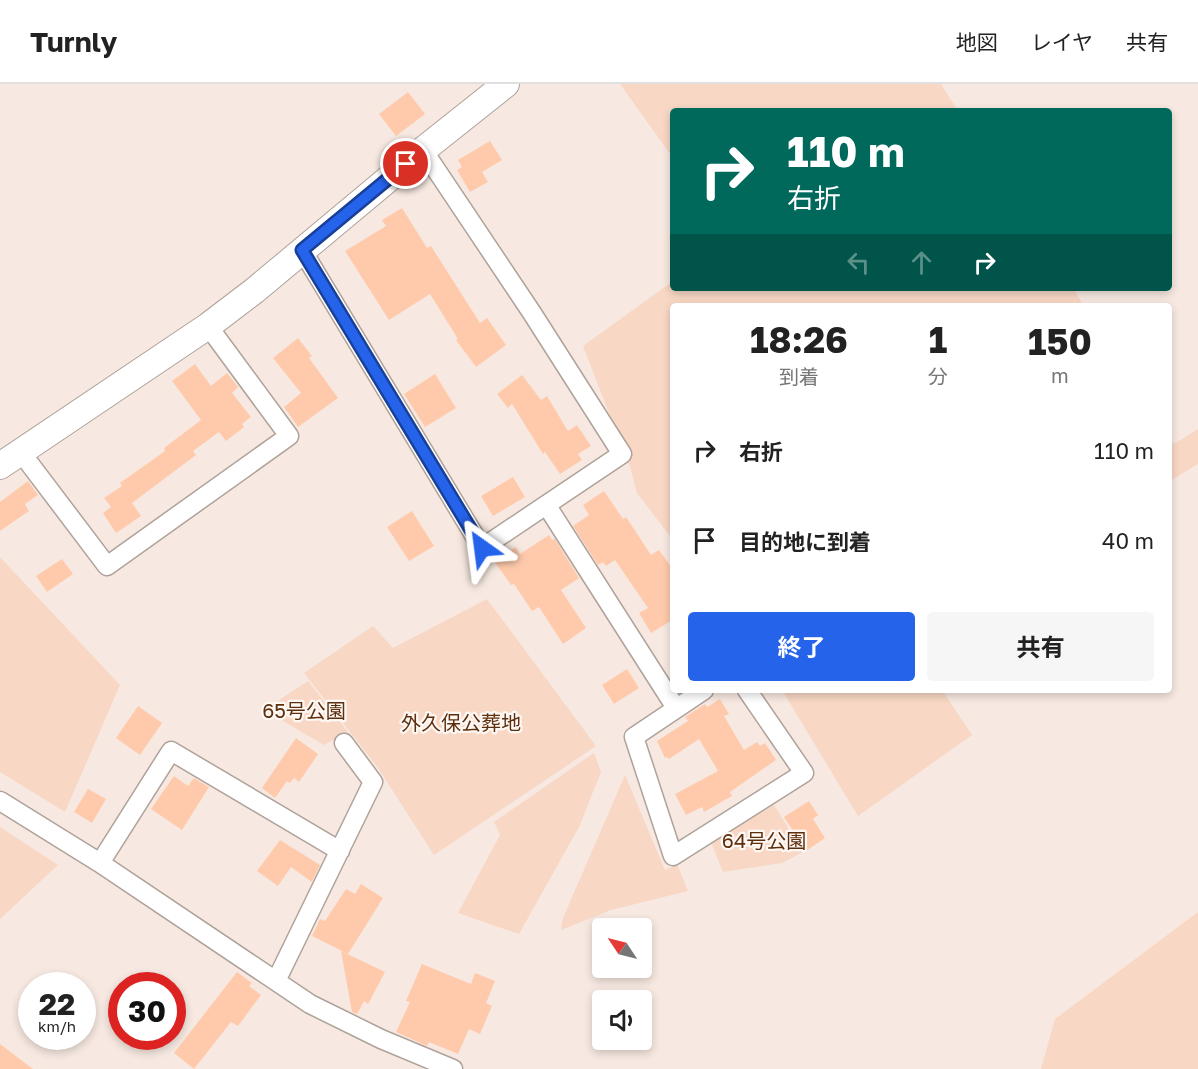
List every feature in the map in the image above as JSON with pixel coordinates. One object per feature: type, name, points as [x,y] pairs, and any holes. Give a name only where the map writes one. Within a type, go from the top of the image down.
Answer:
[{"type":"street","points":[[208,326],[289,436],[107,566],[10,458],[208,326],[254,291],[506,84]]},
{"type":"street","points":[[302,250],[482,548],[622,454],[532,313],[423,150]]},
{"type":"street","points":[[547,506],[676,708]]},
{"type":"street","points":[[699,693],[634,737],[673,856],[804,773],[749,693]]},
{"type":"street","points":[[276,981],[373,782],[344,743]]},
{"type":"street","points":[[100,863],[171,752],[340,851]]},
{"type":"street","points":[[0,801],[100,863],[310,1004],[381,1039],[453,1069]]},
{"type":"green space","points":[[620,84],[941,84],[956,108],[670,108],[670,154]]},
{"type":"green space","points":[[670,283],[670,291],[1075,291],[1082,303],[670,303],[670,536],[637,493],[631,470],[583,346]]},
{"type":"green space","points":[[1198,429],[1198,464],[1172,480],[1172,442],[1174,444]]},
{"type":"green space","points":[[0,557],[120,685],[65,812],[0,772]]},
{"type":"green space","name":"外久保公葬地","points":[[487,599],[596,746],[434,855],[378,768],[304,673],[373,626],[393,648]]},
{"type":"green space","name":"65号公園","points":[[308,681],[348,732],[324,745],[264,710]]},
{"type":"green space","points":[[784,693],[944,693],[972,735],[858,816]]},
{"type":"green space","points":[[594,753],[601,772],[579,827],[519,934],[458,913],[500,835],[494,822]]},
{"type":"green space","points":[[625,775],[665,870],[677,864],[688,891],[611,910],[561,930],[563,918]]},
{"type":"green space","name":"64号公園","points":[[774,805],[803,852],[782,863],[723,872],[711,842]]},
{"type":"green space","points":[[0,827],[58,865],[0,919]]},
{"type":"green space","points":[[1198,912],[1198,1069],[1041,1069],[1055,1019]]},
{"type":"building","points":[[408,92],[425,114],[396,136],[379,114]]},
{"type":"building","points":[[490,141],[502,160],[482,172],[488,182],[470,192],[457,170],[462,167],[458,160]]},
{"type":"building","points":[[402,208],[427,248],[431,246],[480,323],[487,318],[506,345],[476,367],[456,340],[458,339],[430,294],[389,320],[345,251],[386,226],[382,220]]},
{"type":"building","points":[[298,338],[312,356],[309,358],[338,398],[298,427],[284,407],[301,393],[273,358]]},
{"type":"building","points":[[195,364],[211,386],[227,373],[238,387],[232,393],[251,417],[242,424],[244,427],[226,441],[219,432],[193,451],[196,455],[132,503],[141,516],[116,533],[103,513],[111,507],[104,498],[122,486],[120,483],[165,451],[164,448],[201,420],[172,381]]},
{"type":"building","points":[[435,374],[456,408],[425,427],[404,394]]},
{"type":"building","points":[[522,375],[541,400],[547,396],[568,431],[577,425],[591,446],[578,454],[582,460],[560,474],[545,452],[543,454],[512,404],[508,408],[497,394]]},
{"type":"building","points":[[513,477],[525,497],[493,516],[481,496]]},
{"type":"building","points":[[28,481],[38,495],[25,504],[23,501],[29,511],[0,531],[0,502]]},
{"type":"building","points":[[604,491],[623,519],[626,517],[651,555],[659,550],[670,565],[670,621],[651,633],[639,613],[648,608],[615,560],[606,566],[603,562],[598,565],[573,526],[589,515],[583,505]]},
{"type":"building","points":[[412,511],[434,546],[409,561],[387,527]]},
{"type":"building","points":[[549,535],[552,540],[555,539],[579,578],[561,590],[586,628],[563,644],[539,607],[532,611],[514,584],[511,585],[494,561],[516,547],[520,554]]},
{"type":"building","points":[[62,559],[73,574],[47,592],[36,576]]},
{"type":"building","points":[[627,669],[639,688],[614,704],[602,685]]},
{"type":"building","points":[[720,699],[729,714],[724,716],[744,750],[757,742],[760,746],[765,743],[776,760],[730,792],[732,796],[704,812],[702,807],[686,815],[675,794],[718,771],[699,739],[669,759],[665,758],[657,741],[688,721],[685,717],[705,704],[707,707]]},
{"type":"building","points":[[138,706],[162,723],[140,755],[116,738]]},
{"type":"building","points":[[296,738],[318,754],[299,782],[294,778],[290,783],[287,781],[275,798],[262,788]]},
{"type":"building","points":[[174,776],[188,786],[194,778],[209,787],[182,830],[151,809]]},
{"type":"building","points":[[88,789],[106,799],[92,823],[74,812]]},
{"type":"building","points":[[809,801],[818,815],[813,819],[825,838],[806,851],[784,817]]},
{"type":"building","points":[[280,840],[320,865],[312,882],[291,867],[278,886],[257,871]]},
{"type":"building","points":[[361,884],[383,898],[348,954],[312,936],[320,919],[325,921],[346,889],[355,894]]},
{"type":"building","points":[[341,951],[385,972],[368,1004],[364,1001],[357,1014],[352,1012]]},
{"type":"building","points":[[422,964],[471,984],[475,973],[495,981],[486,1003],[492,1006],[480,1034],[469,1029],[458,1054],[429,1042],[427,1046],[396,1032],[410,1002],[406,1001]]},
{"type":"building","points":[[237,972],[252,983],[249,986],[261,995],[238,1026],[231,1022],[194,1069],[174,1053],[176,1050],[186,1050],[186,1038]]},
{"type":"building","points":[[0,1044],[33,1069],[0,1069]]},
{"type":"route","points":[[406,164],[302,250],[482,548]]}]
